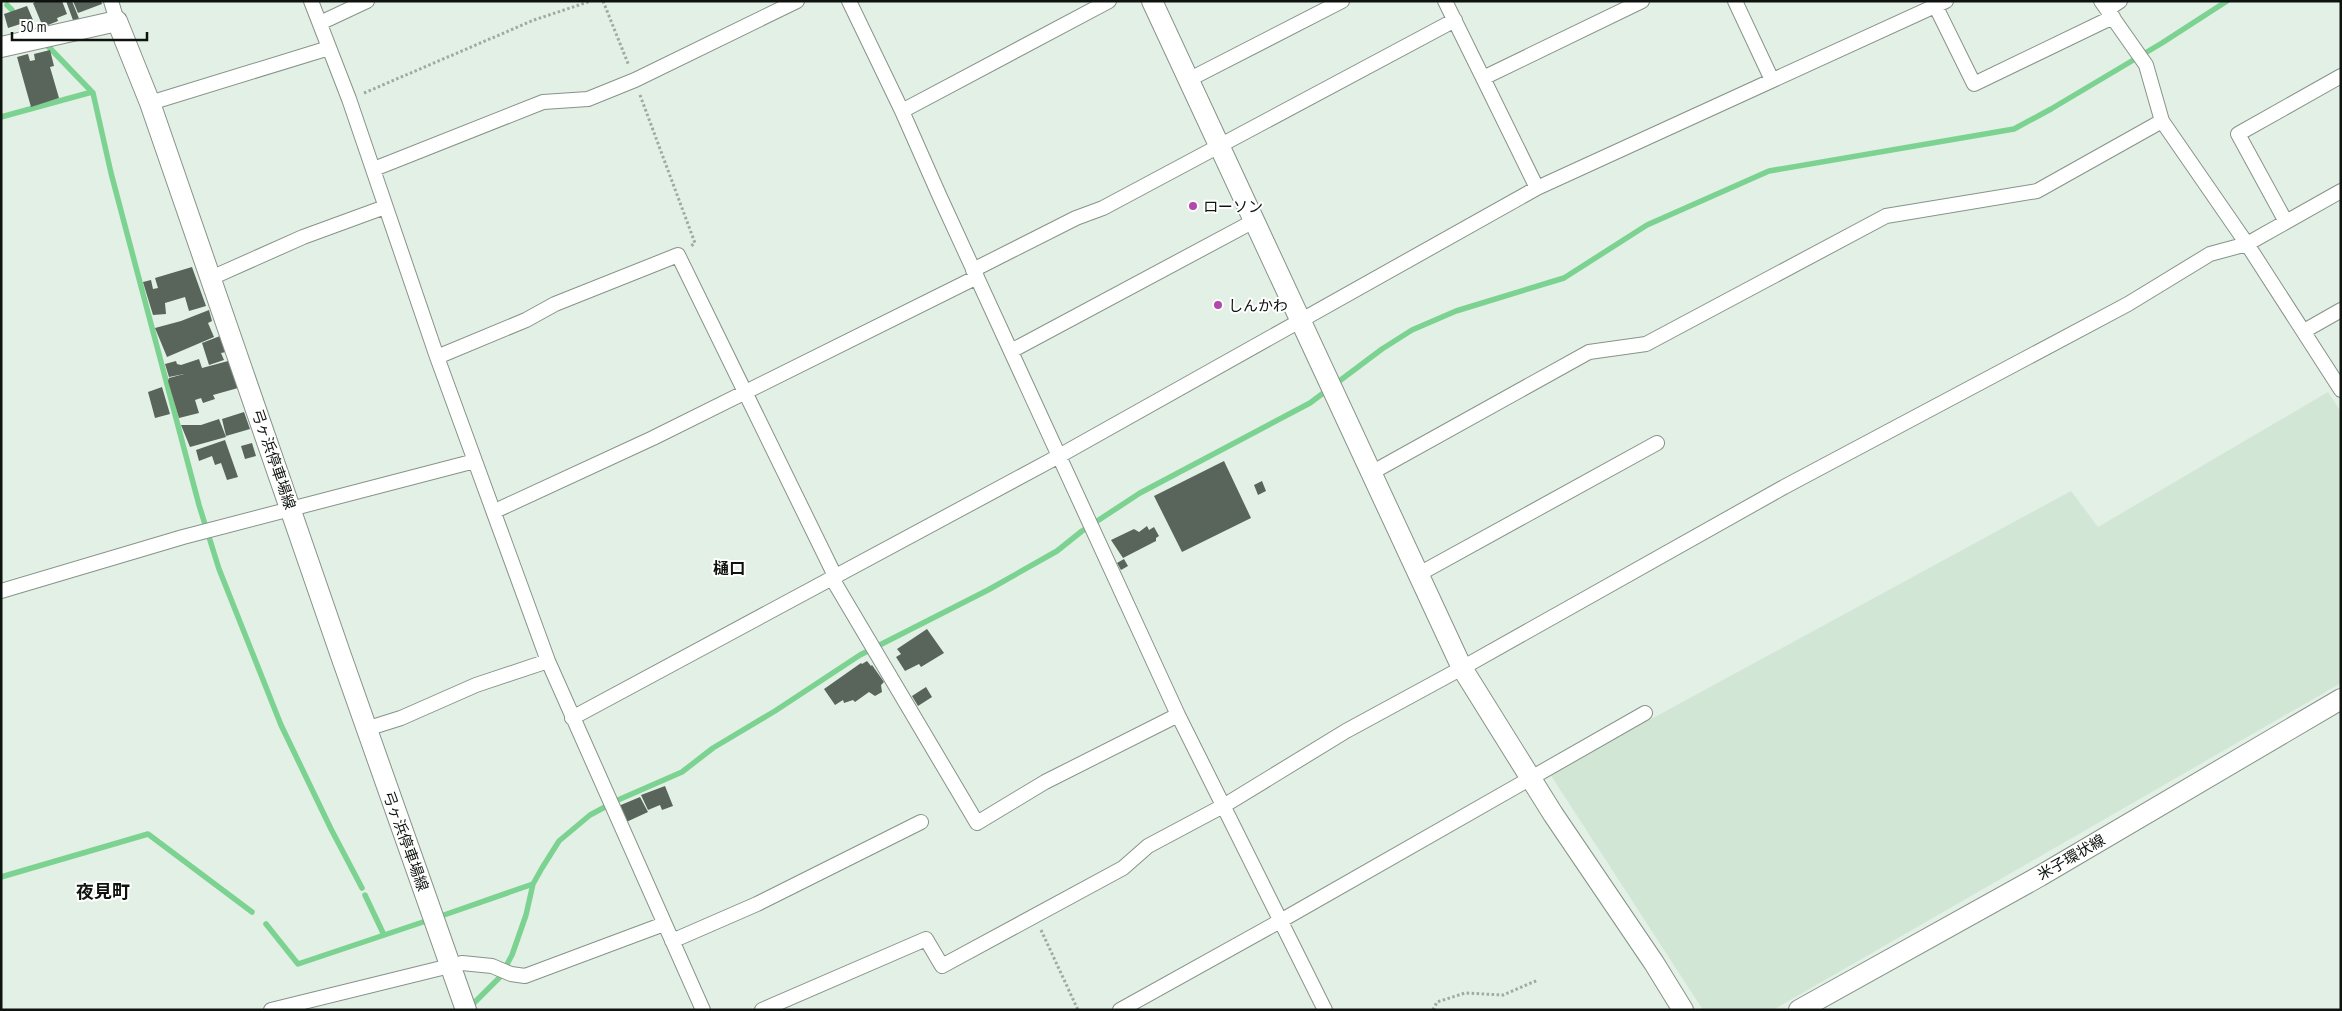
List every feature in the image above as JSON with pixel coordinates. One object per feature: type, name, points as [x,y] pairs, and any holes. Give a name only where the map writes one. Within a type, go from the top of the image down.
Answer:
[{"type":"main road","points":[[1152,1],[1462,668],[1530,777],[1683,1010]]},
{"type":"main road","points":[[1,47],[118,21]]},
{"type":"main road","name":"弓ヶ浜停車場線","points":[[118,21],[150,104],[366,729],[466,1010]]},
{"type":"main road","name":"米子環状線","points":[[1799,1010],[2040,876],[2341,699]]},
{"type":"street","points":[[110,1],[118,21]]},
{"type":"street","points":[[311,1],[349,99],[437,357],[495,511],[548,661],[703,1010]]},
{"type":"street","points":[[320,23],[367,1]]},
{"type":"street","points":[[374,169],[543,102],[588,99],[635,80],[797,1]]},
{"type":"street","points":[[848,1],[902,111],[1178,715],[1225,805],[1325,1010]]},
{"type":"street","points":[[902,111],[1109,1]]},
{"type":"street","points":[[1188,80],[1342,1]]},
{"type":"street","points":[[1446,1],[1537,188]]},
{"type":"street","points":[[1483,78],[1642,1]]},
{"type":"street","points":[[1735,1],[1772,80]]},
{"type":"street","points":[[572,718],[835,579],[1059,456],[1537,188],[1938,3],[1974,84],[2120,1]]},
{"type":"street","points":[[2107,9],[2146,65],[2162,121],[2247,244],[2341,390]]},
{"type":"street","points":[[495,511],[745,393],[1076,218],[1103,208],[1455,20]]},
{"type":"street","points":[[150,104],[329,48]]},
{"type":"street","points":[[2286,222],[2238,134],[2341,76]]},
{"type":"street","points":[[1371,473],[1589,352],[1646,344],[1886,216],[2037,191],[2162,121]]},
{"type":"street","points":[[762,1010],[926,939],[942,966],[1123,868],[1148,846],[1225,805],[1346,731],[1784,487],[2128,304],[2210,254],[2247,244],[2341,192]]},
{"type":"street","points":[[211,278],[303,237],[385,207]]},
{"type":"street","points":[[1011,351],[1254,221]]},
{"type":"street","points":[[437,357],[526,320],[555,304],[678,255],[835,579],[977,823],[1045,782],[1178,715]]},
{"type":"street","points":[[2304,331],[2341,310]]},
{"type":"street","points":[[1419,574],[1657,443]]},
{"type":"street","points":[[1,591],[183,537],[475,461]]},
{"type":"street","points":[[366,729],[401,718],[476,685],[548,661]]},
{"type":"street","points":[[1120,1010],[1646,713]]},
{"type":"street","points":[[672,941],[757,904],[921,822]]},
{"type":"street","points":[[271,1010],[462,963],[492,966],[510,974],[525,976],[664,924]]},
{"type":"path","points":[[349,99],[526,23],[591,1]]},
{"type":"path","points":[[603,1],[635,80],[695,243],[678,255]]},
{"type":"path","points":[[1034,916],[1078,1010]]},
{"type":"path","points":[[1433,1010],[1437,1002],[1465,993],[1503,995],[1538,980]]},
{"type":"shaded area","points":[[2328,392],[2341,412],[2341,683],[1773,1010],[1703,1010],[1550,774],[2071,491],[2098,527]]},
{"type":"building","points":[[38,1],[62,1],[67,14],[57,18],[58,21],[43,27],[33,3]]},
{"type":"building","points":[[66,1],[72,1],[80,21],[74,23]]},
{"type":"building","points":[[73,1],[101,1],[102,4],[78,13]]},
{"type":"building","points":[[27,6],[33,20],[8,28],[4,14]]},
{"type":"building","points":[[50,50],[54,66],[50,67],[59,98],[31,107],[17,57],[28,54],[30,61],[35,60],[34,54]]},
{"type":"building","points":[[192,267],[206,306],[189,311],[185,297],[165,303],[166,314],[153,315],[143,282],[151,280],[153,289],[158,288],[155,278]]},
{"type":"building","points":[[209,310],[212,321],[208,323],[214,337],[167,357],[155,328],[181,321]]},
{"type":"building","points":[[220,336],[226,352],[221,353],[224,360],[209,365],[202,343]]},
{"type":"building","points":[[199,359],[202,368],[228,361],[238,388],[213,395],[215,399],[203,403],[201,398],[195,400],[199,413],[179,418],[168,381],[169,378],[184,374],[169,377],[165,364],[176,361],[177,364],[181,365]]},
{"type":"building","points":[[162,387],[170,414],[155,418],[148,392]]},
{"type":"building","points":[[244,412],[250,429],[226,436],[222,419]]},
{"type":"building","points":[[219,419],[226,437],[190,447],[181,425],[201,425]]},
{"type":"building","points":[[225,440],[238,477],[227,480],[221,463],[215,465],[212,456],[199,461],[196,450]]},
{"type":"building","points":[[252,443],[256,456],[245,459],[241,446]]},
{"type":"building","points":[[1224,461],[1251,518],[1182,552],[1154,496]]},
{"type":"building","points":[[1262,481],[1266,491],[1258,495],[1254,485]]},
{"type":"building","points":[[1147,526],[1149,530],[1154,527],[1159,536],[1156,538],[1156,541],[1123,558],[1111,540],[1134,529],[1139,532]]},
{"type":"building","points":[[1124,559],[1128,566],[1121,570],[1117,563]]},
{"type":"building","points":[[927,629],[944,653],[921,667],[919,664],[905,671],[896,657],[901,654],[897,649]]},
{"type":"building","points":[[867,661],[884,682],[881,685],[882,692],[875,696],[869,692],[855,702],[853,700],[844,703],[843,700],[835,705],[824,689],[861,663]]},
{"type":"building","points":[[926,687],[932,697],[918,706],[912,696]]},
{"type":"building","points":[[665,786],[673,806],[662,810],[660,805],[648,810],[641,795]]},
{"type":"building","points":[[640,797],[648,812],[622,824],[616,807]]},
{"type":"waterway","points":[[506,966],[512,955],[526,915],[533,884],[559,841],[590,815],[618,800],[682,772],[713,748],[775,711],[860,655],[988,590],[1057,551],[1082,531],[1140,493],[1310,403],[1382,349],[1412,330],[1456,311],[1564,278],[1647,225],[1769,171],[2014,129],[2162,43],[2227,1]]},
{"type":"waterway","points":[[7,5],[12,10]]},
{"type":"waterway","points":[[28,27],[36,35]]},
{"type":"waterway","points":[[43,41],[93,93],[111,173],[199,505],[219,569],[281,725],[331,829],[362,888]]},
{"type":"waterway","points":[[1,117],[92,92]]},
{"type":"waterway","points":[[1,877],[148,834],[252,912]]},
{"type":"waterway","points":[[444,915],[533,884]]},
{"type":"waterway","points":[[365,895],[384,935]]},
{"type":"waterway","points":[[266,924],[298,964],[423,922]]},
{"type":"waterway","points":[[474,1003],[500,977]]},
{"type":"place","name":"ローソン","points":[[1193,206]]},
{"type":"place","name":"しんかわ","points":[[1218,305]]},
{"type":"district","name":"樋口","points":[[729,568]]},
{"type":"district","name":"夜見町","points":[[103,891]]}]
